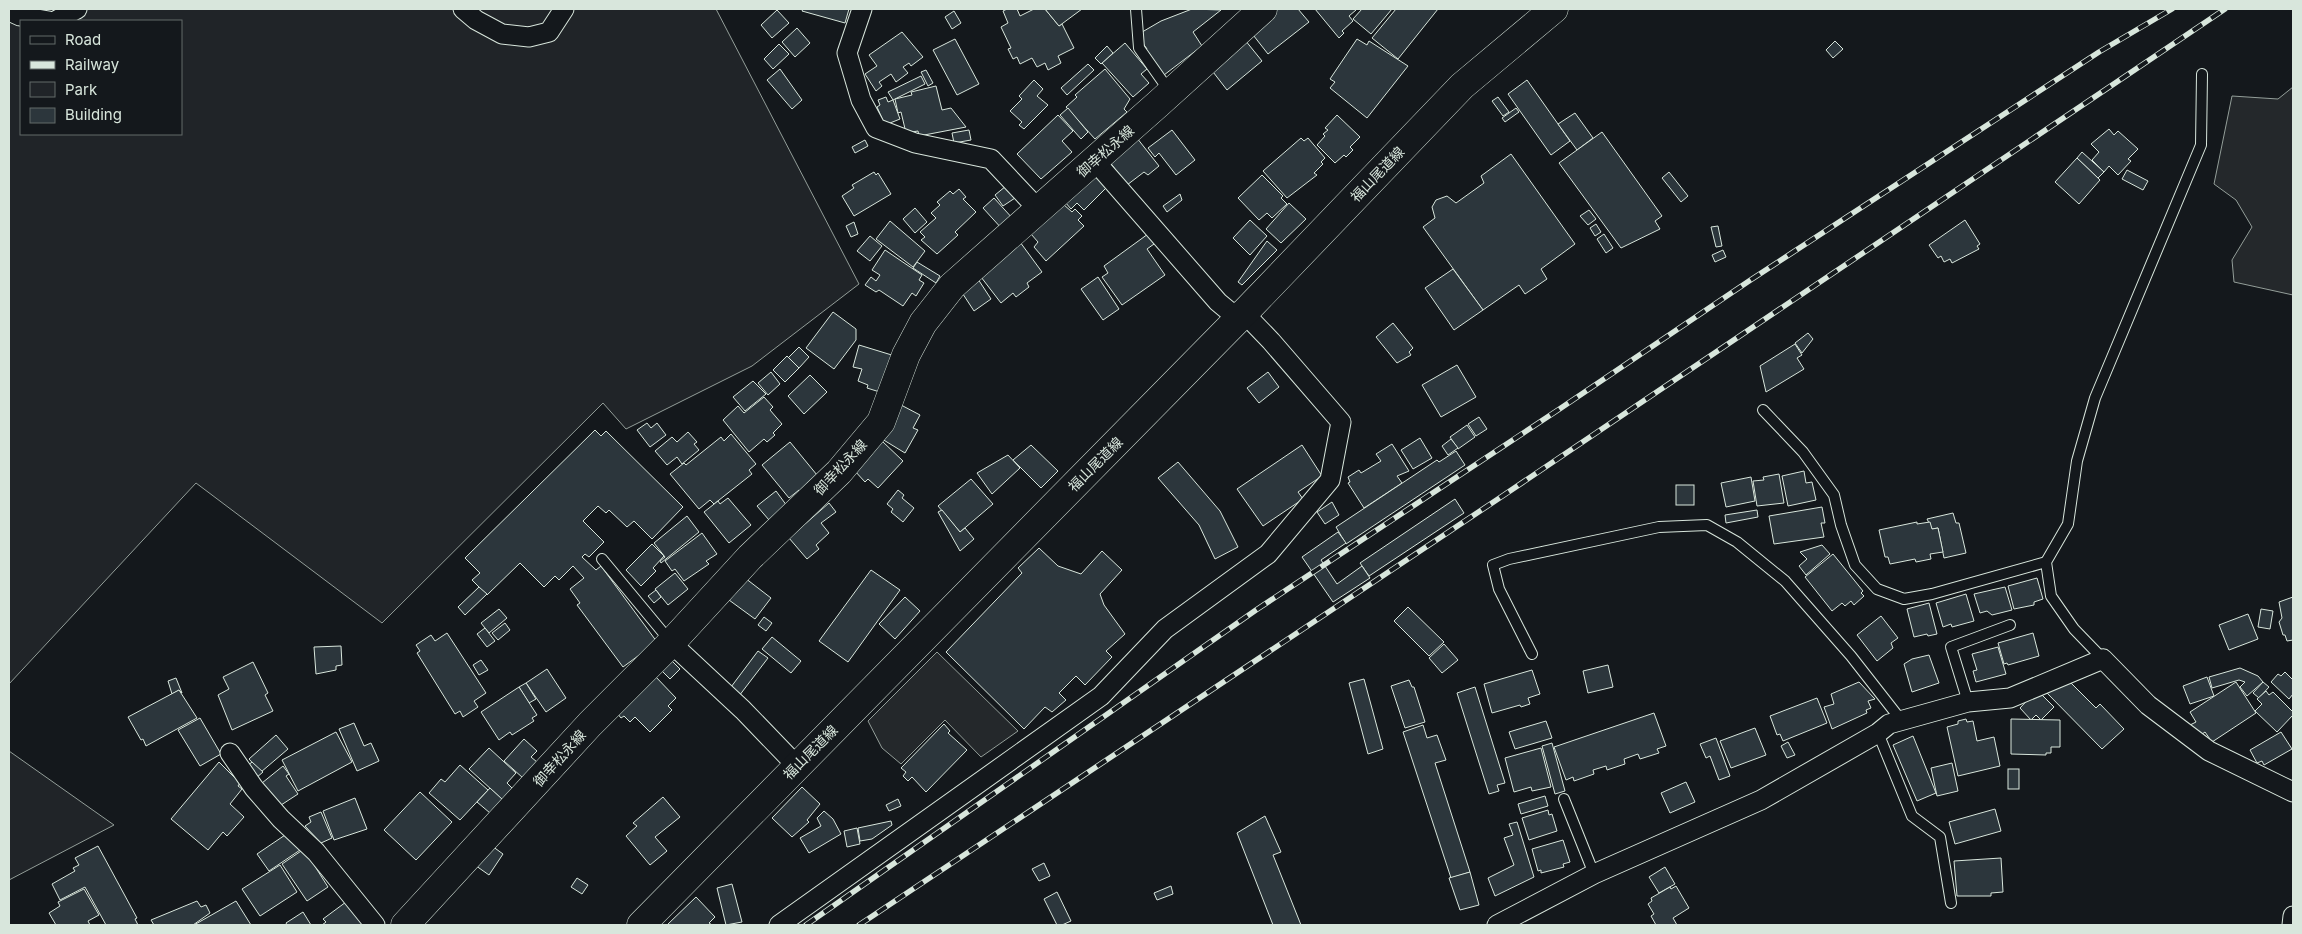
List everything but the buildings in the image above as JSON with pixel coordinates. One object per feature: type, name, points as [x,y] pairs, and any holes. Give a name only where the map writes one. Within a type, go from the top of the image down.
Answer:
[{"type":"main road","name":"御幸松永線","points":[[405,925],[590,724],[671,644],[750,557],[839,472],[881,422],[906,354],[923,323],[952,286],[1263,9]]},
{"type":"main road","name":"福山尾道線","points":[[641,925],[1244,313],[1462,86],[1554,9]]},
{"type":"street","points":[[58,20],[77,9]]},
{"type":"street","points":[[463,9],[476,20],[502,34],[529,37],[549,32],[564,9]]},
{"type":"street","points":[[862,9],[847,53],[861,100],[876,128],[915,143],[992,159],[1039,210]]},
{"type":"street","points":[[9,11],[20,16],[43,20]]},
{"type":"street","points":[[779,925],[1101,696],[1165,629],[1268,554],[1330,480],[1341,422],[1272,341],[1244,313],[1230,312],[1218,302],[1094,160]]},
{"type":"street","points":[[671,644],[743,710],[797,766]]},
{"type":"street","points":[[1496,925],[1594,874],[1761,800],[1878,733],[1889,724],[1968,702],[2010,698],[2103,659],[2148,705],[2209,751],[2293,792]]},
{"type":"street","points":[[230,753],[254,788],[281,819],[316,852],[375,925]]},
{"type":"street","points":[[2292,925],[2293,916]]},
{"type":"lane","points":[[1136,9],[1140,48],[1170,92]]},
{"type":"lane","points":[[2103,659],[2074,629],[2052,596],[2046,562],[2068,524],[2077,461],[2095,398],[2201,145],[2202,74]]},
{"type":"lane","points":[[1763,410],[1803,452],[1834,495],[1841,526],[1855,565],[1877,589],[1904,599],[1932,594],[2046,562]]},
{"type":"lane","points":[[1532,654],[1499,590],[1493,565],[1509,559],[1659,527],[1707,525],[1737,542],[1785,581],[1851,656],[1901,720]]},
{"type":"lane","points":[[602,559],[671,644]]},
{"type":"lane","points":[[1968,702],[1951,647],[2010,626]]},
{"type":"lane","points":[[1878,733],[1912,816],[1940,837],[1951,903]]},
{"type":"lane","points":[[1564,799],[1594,874]]},
{"type":"green space","points":[[9,9],[716,9],[859,284],[752,366],[626,429],[603,403],[382,623],[196,483],[9,684]]},
{"type":"green space","points":[[9,751],[114,825],[9,880]]},
{"type":"shaded area","points":[[2293,87],[2293,295],[2234,282],[2232,260],[2252,227],[2236,200],[2214,184],[2232,96],[2278,99]]},
{"type":"shaded area","points":[[937,652],[1018,731],[981,757],[945,720],[901,764],[882,748],[868,721]]},
{"type":"railway","points":[[806,925],[1256,610],[1749,281],[2099,52],[2172,9]]},
{"type":"railway","points":[[859,925],[1498,499],[2225,9]]}]
